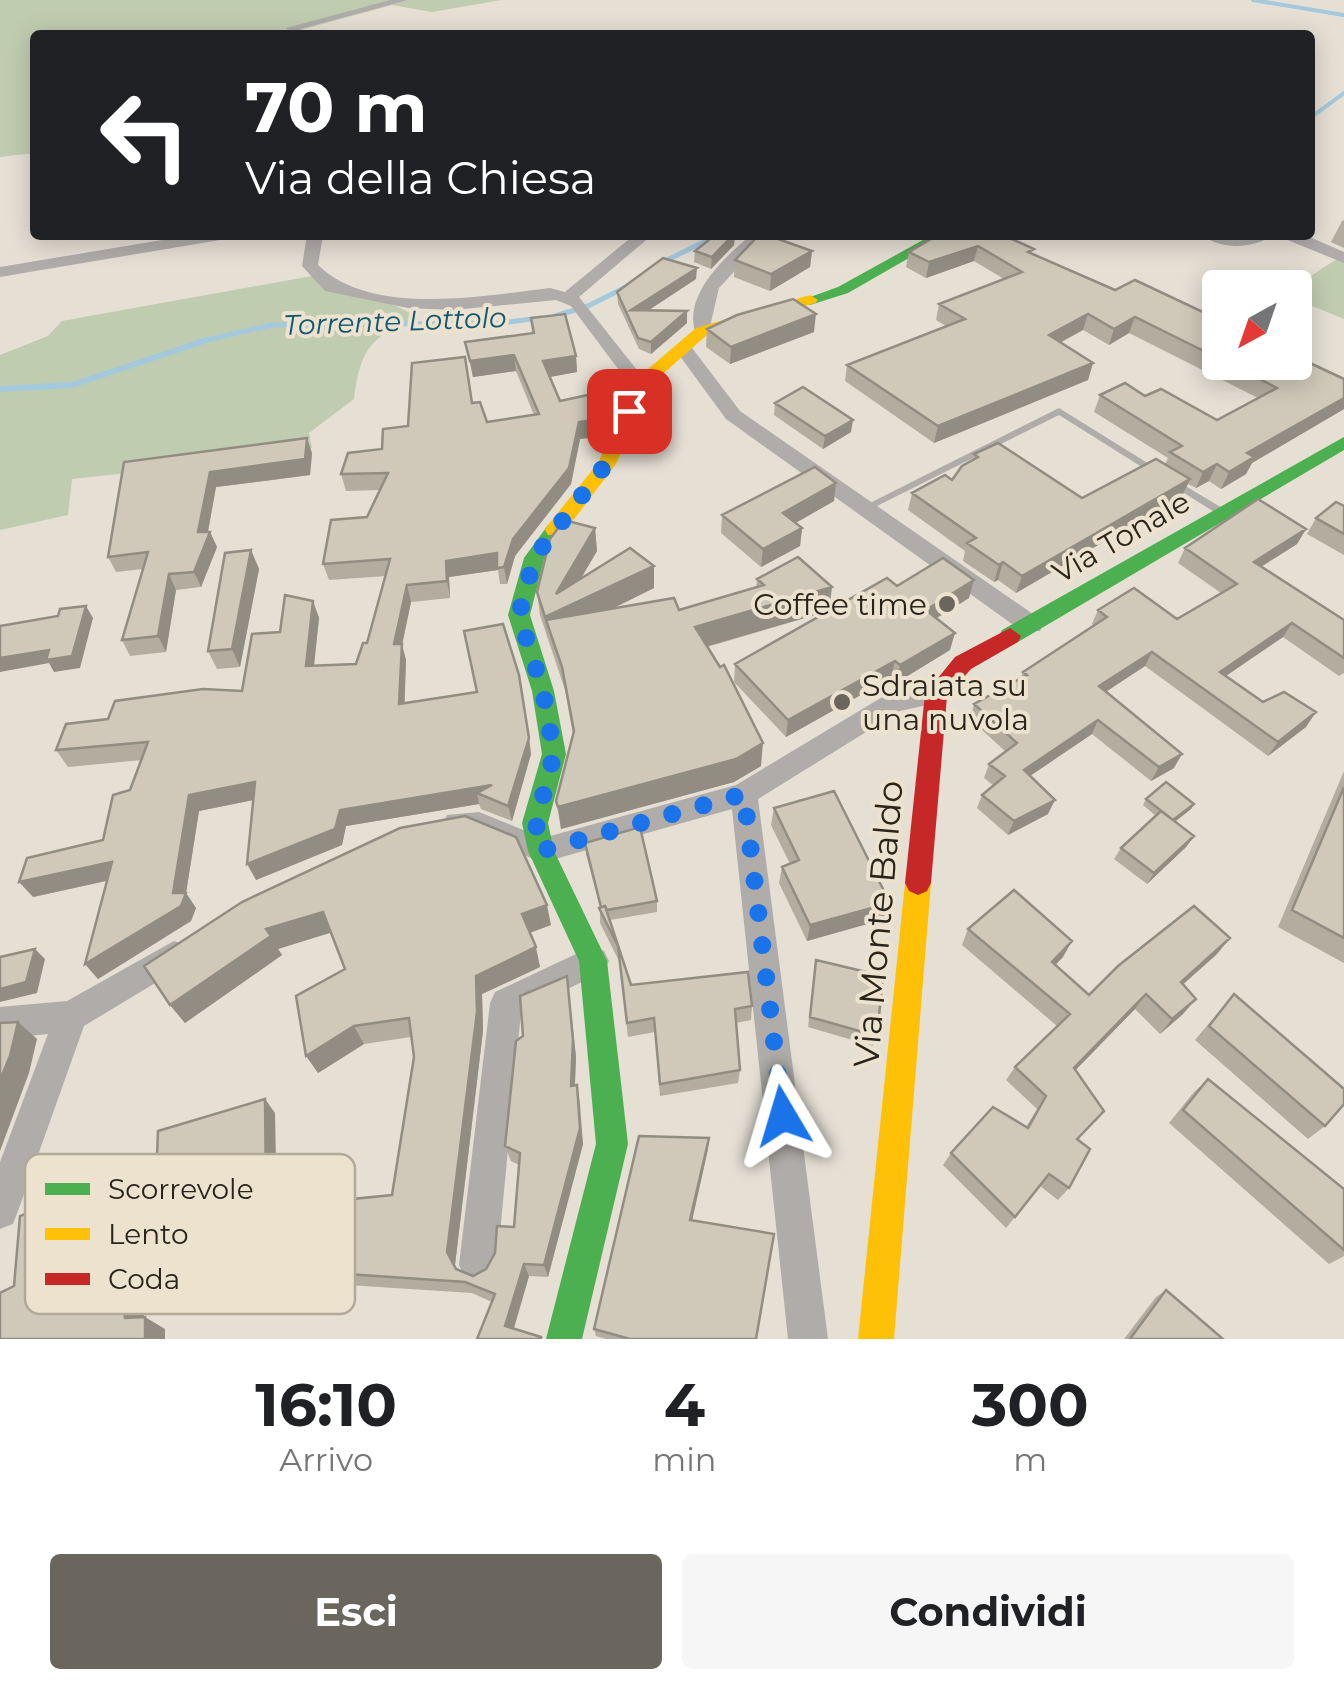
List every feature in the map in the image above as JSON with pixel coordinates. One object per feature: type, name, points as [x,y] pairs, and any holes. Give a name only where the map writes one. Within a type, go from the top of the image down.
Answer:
[{"type":"street","points":[[299,30],[403,0]]},
{"type":"street","points":[[0,272],[190,240]]},
{"type":"street","points":[[314,240],[310,266],[331,287],[408,303],[453,305],[550,292],[576,305],[640,385]]},
{"type":"street","points":[[576,305],[639,240]]},
{"type":"street","points":[[702,330],[700,311],[716,276],[755,240]]},
{"type":"street","points":[[564,1339],[612,1144],[593,961],[540,851],[536,823],[554,754],[543,691],[519,615],[534,558],[606,464],[640,385],[702,330],[843,290],[933,240]]},
{"type":"street","points":[[1221,240],[1252,240]]},
{"type":"street","points":[[1304,240],[1344,258]]},
{"type":"street","points":[[683,348],[733,414],[1031,626]]},
{"type":"street","name":"Via Tonale","points":[[936,694],[963,663],[1344,442]]},
{"type":"street","points":[[436,827],[470,821],[492,827],[540,851],[744,794],[893,702],[936,694]]},
{"type":"street","name":"Via Monte Baldo","points":[[876,1339],[936,694]]},
{"type":"street","points":[[744,794],[808,1339]]},
{"type":"street","points":[[0,1024],[70,1016],[196,940]]},
{"type":"street","points":[[478,1265],[506,1003],[593,961]]},
{"type":"street","points":[[0,1211],[70,1016]]},
{"type":"lane","points":[[865,508],[1059,411],[1223,513]]},
{"type":"green space","points":[[0,0],[501,0],[432,12],[392,5],[301,30],[30,30],[30,154],[0,157]]},
{"type":"green space","points":[[1337,259],[1344,262],[1344,319],[1312,306],[1312,275]]},
{"type":"green space","points":[[312,276],[376,296],[418,317],[389,331],[371,346],[360,367],[354,399],[309,433],[312,448],[262,458],[72,479],[68,515],[0,530],[0,355],[48,336],[62,321]]},
{"type":"building","points":[[709,240],[728,240],[712,257],[695,251]]},
{"type":"building","points":[[754,240],[781,240],[812,251],[771,274],[735,260]]},
{"type":"building","points":[[929,240],[1014,240],[1034,249],[1028,252],[1115,290],[1135,280],[1202,312],[1202,350],[1135,317],[1114,329],[1088,314],[1049,335],[1093,363],[938,426],[847,365],[965,319],[939,304],[1022,272],[978,246],[929,262],[909,252]]},
{"type":"building","points":[[663,258],[697,268],[631,310],[687,311],[651,342],[638,338],[617,292]]},
{"type":"building","points":[[793,299],[816,314],[731,347],[707,329],[737,315]]},
{"type":"building","points":[[565,314],[576,356],[543,361],[560,401],[602,392],[608,403],[600,419],[579,422],[569,468],[513,539],[504,567],[497,568],[497,553],[446,561],[447,581],[407,585],[394,644],[402,644],[399,704],[477,692],[464,631],[503,624],[519,675],[529,738],[508,806],[477,793],[492,785],[340,810],[335,829],[247,864],[255,782],[189,795],[173,893],[186,893],[181,906],[85,964],[112,862],[19,882],[27,858],[103,840],[113,795],[130,790],[148,742],[56,750],[66,724],[108,719],[115,701],[203,689],[242,691],[252,634],[280,632],[285,595],[313,601],[306,666],[356,664],[363,643],[367,643],[390,559],[323,564],[331,520],[367,517],[388,473],[341,474],[348,453],[382,449],[383,429],[408,426],[412,363],[465,357],[472,403],[480,402],[487,422],[539,414],[514,355],[470,361],[465,342],[534,333],[531,318]]},
{"type":"building","points":[[1312,364],[1344,379],[1344,398],[1247,453],[1254,457],[1229,472],[1217,464],[1203,472],[1170,452],[1182,446],[1100,395],[1125,383],[1145,396],[1161,389],[1217,420],[1277,388],[1262,380],[1312,380]]},
{"type":"building","points":[[803,387],[853,420],[825,436],[775,403]]},
{"type":"building","points":[[307,438],[305,459],[210,472],[198,532],[210,532],[194,572],[169,574],[158,636],[122,640],[148,552],[108,557],[124,462]]},
{"type":"building","points":[[998,443],[1082,498],[1156,459],[1190,479],[1022,576],[967,543],[976,538],[912,493],[945,475],[952,480],[962,466],[978,457],[974,454]]},
{"type":"building","points":[[815,467],[836,483],[783,513],[802,528],[763,549],[722,515]]},
{"type":"building","points":[[1258,499],[1306,529],[1254,562],[1344,620],[1344,658],[1292,623],[1220,672],[1263,702],[1284,692],[1316,712],[1278,742],[1152,652],[1099,686],[1182,754],[1159,767],[1098,720],[1024,770],[1055,800],[1014,821],[982,795],[1005,776],[989,764],[1017,743],[974,704],[1027,675],[1023,672],[1107,617],[1098,610],[1134,588],[1177,619],[1237,584],[1185,548]]},
{"type":"building","points":[[1336,502],[1344,506],[1344,534],[1316,518]]},
{"type":"building","points":[[564,520],[595,528],[556,594],[630,548],[654,566],[545,617],[537,592],[550,539]]},
{"type":"building","points":[[251,550],[232,649],[208,651],[225,553]]},
{"type":"building","points":[[798,557],[832,587],[695,627],[720,667],[724,665],[763,743],[736,759],[558,807],[556,801],[574,731],[562,667],[546,620],[674,598],[679,610],[764,585],[757,579]]},
{"type":"building","points":[[943,558],[974,580],[926,610],[955,633],[900,665],[895,661],[788,720],[735,664],[887,578],[897,586]]},
{"type":"building","points":[[86,606],[72,656],[46,660],[49,650],[0,658],[0,626],[58,616],[60,609]]},
{"type":"building","points":[[1166,782],[1194,804],[1173,820],[1146,799]]},
{"type":"building","points":[[1344,787],[1344,938],[1292,910]]},
{"type":"building","points":[[834,791],[890,903],[810,925],[782,867],[799,860],[774,808]]},
{"type":"building","points":[[1161,811],[1194,836],[1154,873],[1121,848]]},
{"type":"building","points":[[465,816],[516,837],[547,905],[522,914],[536,947],[476,976],[477,1012],[447,1252],[456,1269],[473,1276],[486,1269],[495,1253],[497,1226],[514,1227],[520,1153],[505,1146],[516,1041],[523,1036],[520,996],[567,976],[573,1040],[571,1086],[577,1085],[580,1128],[544,1265],[524,1264],[505,1326],[541,1339],[477,1339],[495,1294],[465,1282],[355,1275],[355,1199],[392,1195],[414,1057],[409,1018],[354,1026],[306,1056],[296,996],[345,969],[323,912],[266,929],[271,936],[170,1005],[144,966],[242,902],[400,828]]},
{"type":"building","points":[[640,827],[657,901],[607,910],[601,907],[585,843]]},
{"type":"building","points":[[1014,890],[1072,941],[1052,962],[1089,995],[1118,966],[1194,906],[1230,938],[1181,982],[1196,999],[1172,1019],[1146,994],[1074,1068],[1104,1111],[1077,1139],[1090,1149],[1069,1188],[1049,1174],[1015,1217],[951,1153],[993,1107],[1028,1128],[1046,1096],[1015,1067],[1070,1014],[968,929]]},
{"type":"building","points":[[605,906],[631,985],[748,972],[752,1006],[735,1009],[740,1070],[660,1084],[654,1018],[627,1023],[618,946],[599,908]]},
{"type":"building","points":[[35,949],[26,982],[0,989],[0,957]]},
{"type":"building","points":[[816,960],[883,976],[877,1036],[810,1017]]},
{"type":"building","points":[[1234,994],[1344,1089],[1344,1104],[1325,1126],[1209,1026]]},
{"type":"building","points":[[18,1022],[10,1056],[0,1080],[0,1023]]},
{"type":"building","points":[[1208,1079],[1344,1189],[1344,1250],[1183,1110]]},
{"type":"building","points":[[265,1099],[266,1154],[157,1154],[158,1131]]},
{"type":"building","points":[[639,1136],[709,1138],[690,1220],[774,1234],[756,1339],[630,1339],[594,1329]]},
{"type":"building","points":[[25,1214],[25,1314],[145,1317],[145,1339],[0,1339],[0,1293],[14,1286],[20,1216]]},
{"type":"building","points":[[1166,1290],[1223,1339],[1130,1339]]},
{"type":"waterway","name":"Torrente Lottolo","points":[[1253,0],[1344,15]]},
{"type":"waterway","name":"Torrente Lottolo","points":[[1315,114],[1344,93]]},
{"type":"waterway","name":"Torrente Lottolo","points":[[661,263],[708,240]]},
{"type":"waterway","name":"Torrente Lottolo","points":[[555,316],[588,306],[624,288]]},
{"type":"waterway","name":"Torrente Lottolo","points":[[198,342],[272,325],[500,323],[541,318]]},
{"type":"waterway","name":"Torrente Lottolo","points":[[0,389],[72,385],[207,340]]},
{"type":"traffic: fast","points":[[810,300],[843,290],[933,240]]},
{"type":"traffic: fast","points":[[1010,636],[1344,442]]},
{"type":"traffic: fast","points":[[555,530],[534,558],[519,615],[543,691],[554,754],[535,823],[541,851],[593,961],[612,1144],[564,1339]]},
{"type":"traffic: slow","points":[[555,530],[607,464],[640,385],[702,331],[810,300]]},
{"type":"traffic: slow","points":[[876,1339],[918,883]]},
{"type":"traffic: jam","points":[[918,883],[936,694],[963,663],[1010,636]]},
{"type":"place","name":"Coffee time","points":[[947,604]]},
{"type":"place","name":"Sdraiata su una nuvola","points":[[842,702]]},
{"type":"route","points":[[629,411],[606,464],[534,558],[519,615],[543,691],[554,754],[536,823],[540,851],[744,794],[783,1116]]}]
